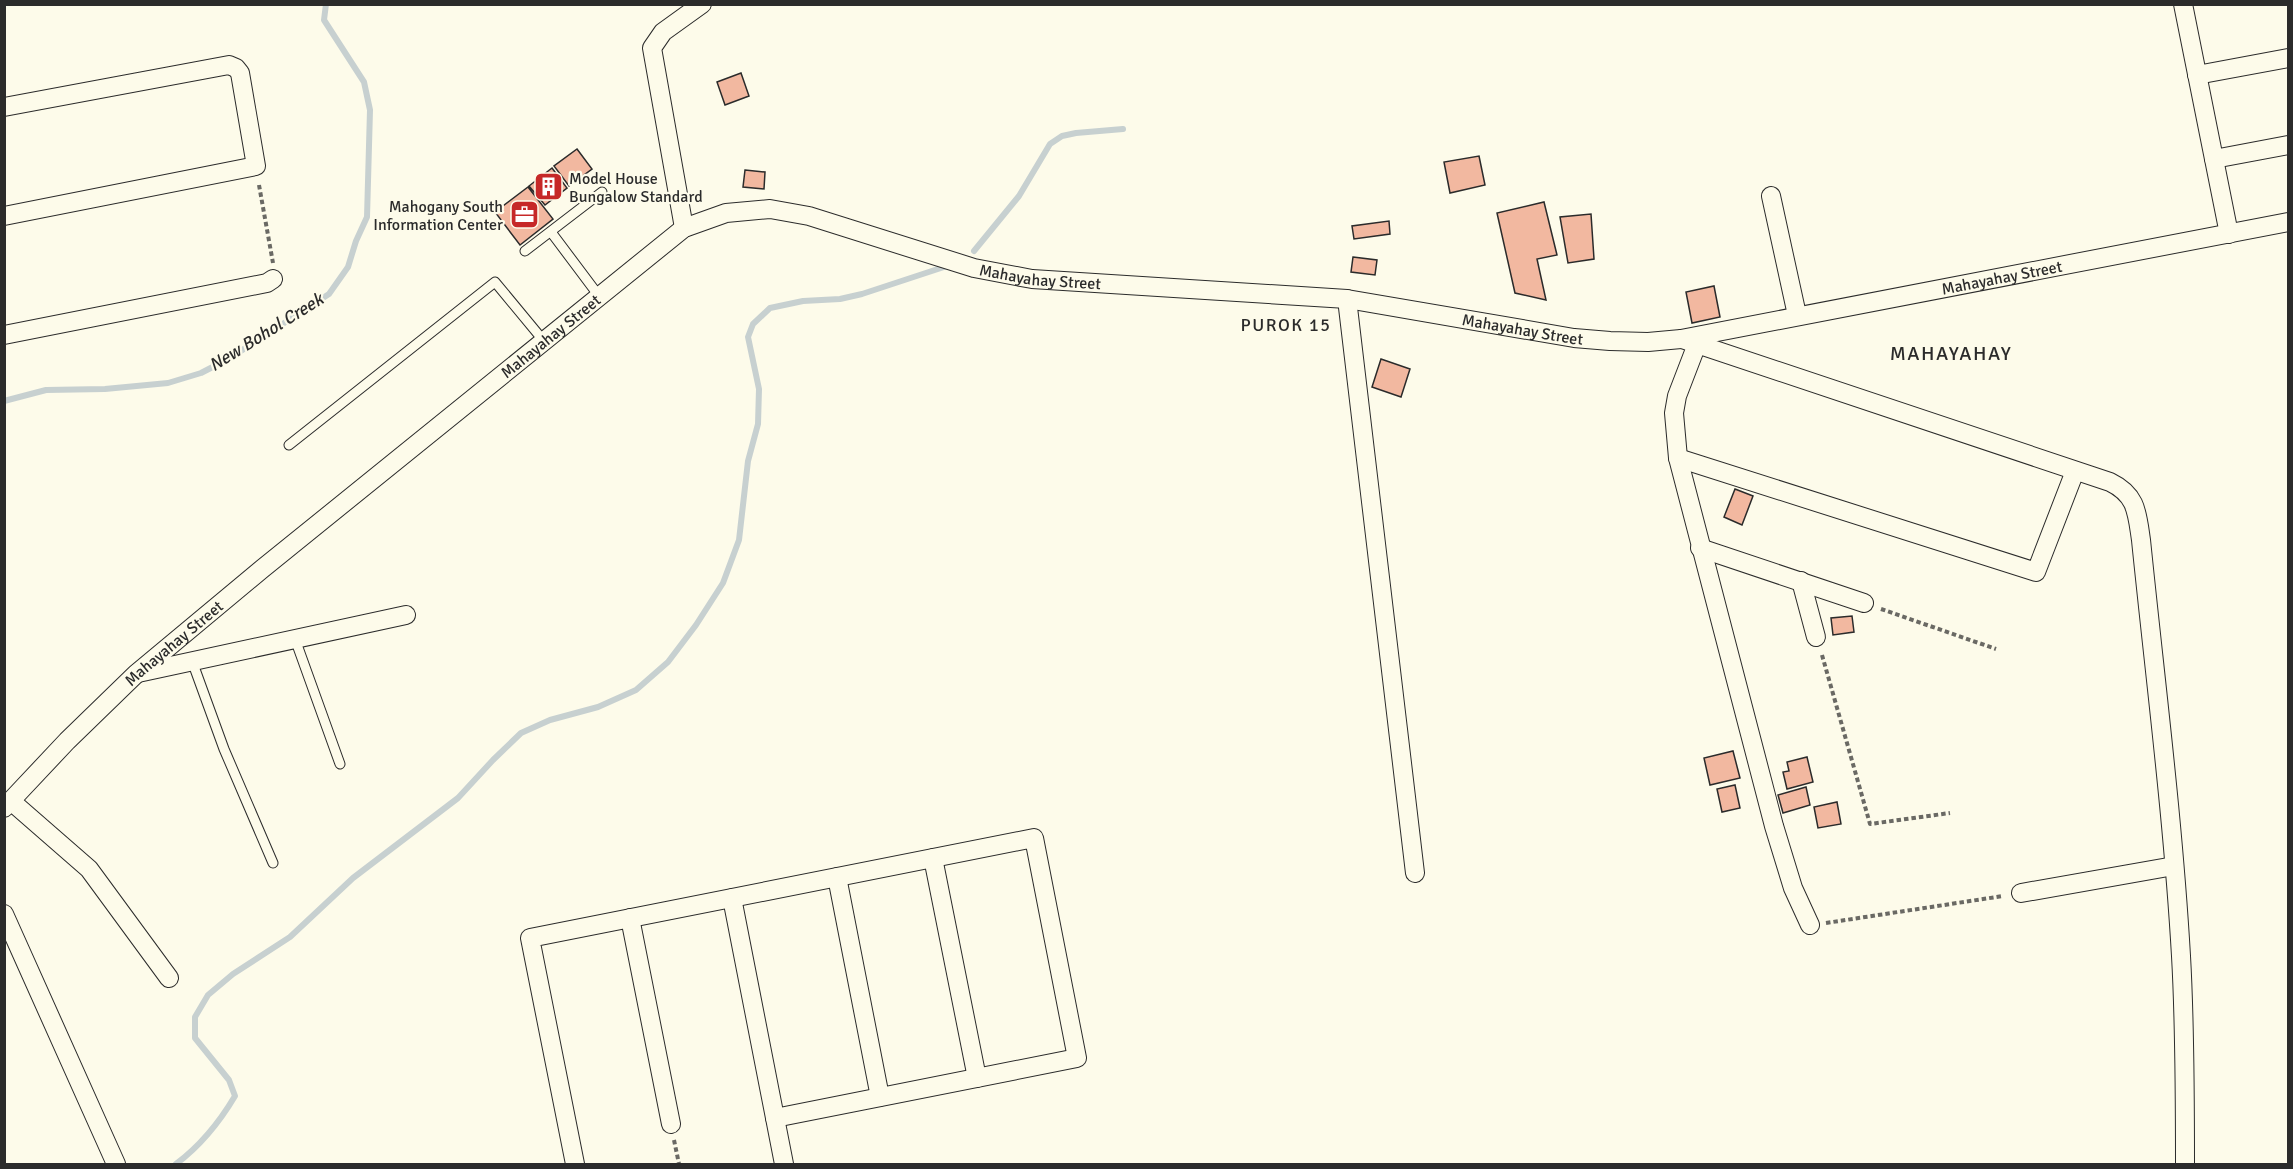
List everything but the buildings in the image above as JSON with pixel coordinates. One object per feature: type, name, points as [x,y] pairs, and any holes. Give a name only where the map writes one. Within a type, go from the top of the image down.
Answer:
[{"type":"street","points":[[684,228],[652,48],[663,32],[702,4]]},
{"type":"street","points":[[2183,4],[2229,234]]},
{"type":"street","points":[[2197,75],[2289,57]]},
{"type":"street","points":[[4,107],[229,65],[240,73],[256,166],[4,216]]},
{"type":"street","points":[[2214,159],[2289,144]]},
{"type":"street","points":[[1771,196],[1797,315]]},
{"type":"street","name":"Mahayahay Street","points":[[8,805],[67,741],[136,674],[543,340],[684,228],[726,213],[770,209],[809,216],[974,268],[1004,275],[1063,282],[1347,299],[1574,338],[1648,342],[1689,341],[1797,315],[2289,222]]},
{"type":"street","points":[[4,335],[267,283],[273,279]]},
{"type":"street","points":[[1347,299],[1415,873]]},
{"type":"street","points":[[1810,925],[1793,888],[1780,849],[1678,458],[1674,430],[1676,404],[1683,379],[1689,341],[2075,471],[2121,488],[2130,497],[2135,507],[2141,540],[2174,866],[2181,955],[2185,1164]]},
{"type":"street","points":[[1678,458],[2037,572],[2075,471]]},
{"type":"street","points":[[1700,548],[1864,603]]},
{"type":"street","points":[[1801,581],[1816,636]]},
{"type":"street","points":[[136,674],[406,615]]},
{"type":"street","points":[[8,805],[89,869],[169,978]]},
{"type":"street","points":[[575,1164],[530,938],[1034,838],[1077,1058],[775,1118]]},
{"type":"street","points":[[933,858],[977,1078]]},
{"type":"street","points":[[2022,893],[2174,866]]},
{"type":"street","points":[[837,877],[880,1097]]},
{"type":"street","points":[[732,898],[784,1164]]},
{"type":"street","points":[[4,914],[116,1164]]},
{"type":"street","points":[[630,918],[671,1124]]},
{"type":"lane","points":[[525,251],[602,192]]},
{"type":"lane","points":[[551,232],[599,296]]},
{"type":"lane","points":[[289,445],[495,282],[543,340]]},
{"type":"lane","points":[[295,639],[340,764]]},
{"type":"lane","points":[[192,661],[228,759],[273,863]]},
{"type":"path","points":[[256,166],[274,271],[273,279]]},
{"type":"path","points":[[1864,603],[1996,649]]},
{"type":"path","points":[[1816,636],[1870,824],[1950,813]]},
{"type":"path","points":[[1810,925],[2022,893]]},
{"type":"waterway","name":"New Bohol Creek","points":[[4,401],[46,390],[105,389],[168,383],[201,373],[230,358],[329,294],[348,267],[367,217],[370,110],[364,82],[324,20],[326,4]]},
{"type":"waterway","points":[[974,251],[1019,196],[1050,144],[1062,136],[1076,133],[1123,129]]},
{"type":"waterway","points":[[176,1164],[208,1133],[235,1096],[229,1080],[195,1038],[195,1017],[208,995],[233,974],[290,937],[353,878],[458,798],[521,733],[550,720],[598,707],[636,690],[668,662],[696,625],[723,583],[739,540],[748,461],[758,424],[759,389],[748,337],[753,324],[770,308],[803,301],[840,299],[862,294],[947,266]]},
{"type":"place","name":"Model House Bungalow Standard","points":[[548,187]]},
{"type":"place","name":"Mahogany South Information Center","points":[[524,215]]},
{"type":"district","name":"PUROK 15","points":[[1286,325]]},
{"type":"district","name":"MAHAYAHAY","points":[[1951,353]]}]
